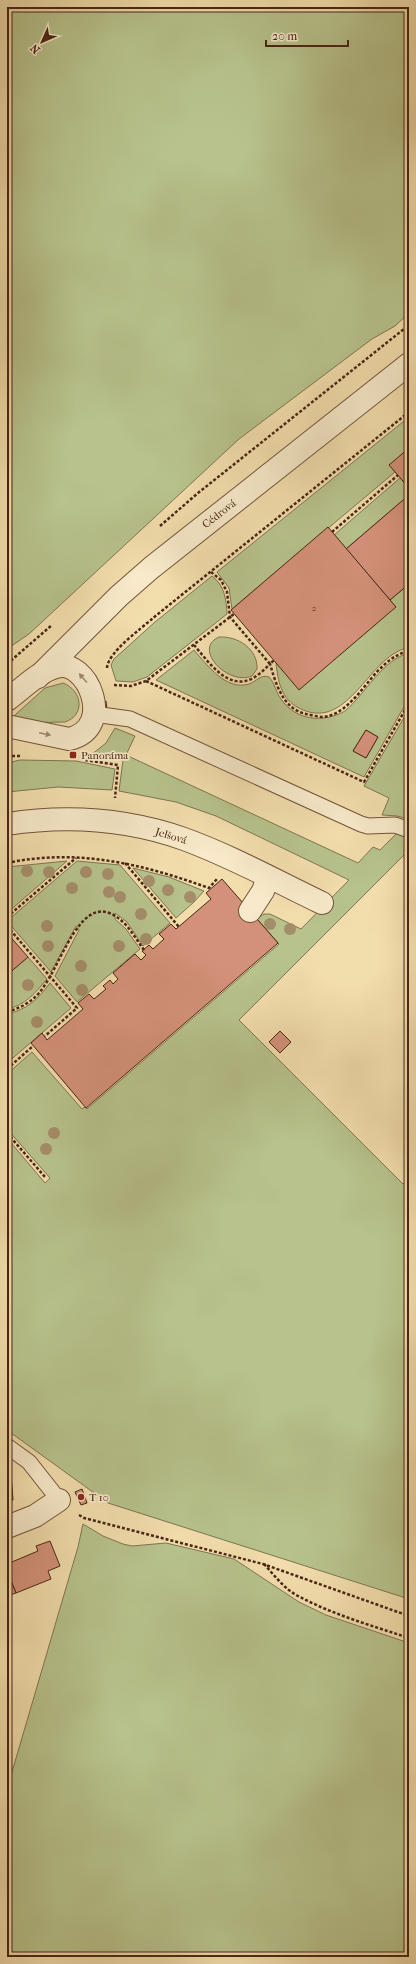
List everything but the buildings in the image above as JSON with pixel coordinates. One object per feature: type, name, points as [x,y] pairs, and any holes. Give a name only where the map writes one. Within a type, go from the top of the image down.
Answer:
[{"type":"street","name":"Cédrová","points":[[38,677],[119,596],[151,568],[409,364]]},
{"type":"street","name":"Cédrová","points":[[7,700],[38,677],[56,667],[67,666],[85,679],[89,686],[94,703],[104,715]]},
{"type":"street","points":[[7,726],[69,739],[79,737],[104,715]]},
{"type":"street","name":"Jelšová","points":[[7,824],[57,819],[85,819],[152,830],[228,857],[322,903]]},
{"type":"street","points":[[250,911],[263,890],[268,877]]},
{"type":"street","points":[[7,1527],[35,1516],[60,1500]]},
{"type":"lane","points":[[104,715],[130,719],[361,824],[368,826],[396,825],[409,830]]},
{"type":"lane","points":[[7,1446],[29,1462],[60,1500]]},
{"type":"path","points":[[109,674],[108,663],[113,655],[153,618],[409,412]]},
{"type":"path","points":[[332,532],[398,475]]},
{"type":"path","points":[[211,572],[221,580],[227,592],[230,617],[270,664],[278,690],[285,700],[303,713],[324,717],[343,709],[383,666],[396,655],[409,650]]},
{"type":"path","points":[[104,715],[116,701],[112,684],[131,686],[146,681],[234,614]]},
{"type":"path","points":[[194,645],[218,672],[232,680],[246,681],[253,678],[274,660]]},
{"type":"path","points":[[146,681],[364,782],[409,703]]},
{"type":"path","points":[[95,762],[118,765],[116,790]]},
{"type":"path","points":[[7,863],[51,857],[98,858],[150,868],[209,888],[219,877],[228,857]]},
{"type":"path","points":[[7,917],[76,858]]},
{"type":"path","points":[[124,863],[179,927]]},
{"type":"path","points":[[7,1012],[18,1009],[35,998],[51,977],[77,928],[88,915],[95,912],[108,912],[115,916],[126,926],[144,950]]},
{"type":"path","points":[[7,926],[77,1008],[44,1036]]},
{"type":"path","points":[[7,1069],[33,1046]]},
{"type":"path","points":[[7,1133],[45,1177]]},
{"type":"path","points":[[60,1500],[84,1518],[263,1564],[409,1616]]},
{"type":"path","points":[[263,1564],[286,1588],[299,1597],[349,1617],[409,1638]]},
{"type":"green space","points":[[7,7],[409,7],[409,313],[395,326],[372,339],[239,439],[29,634],[7,649]]},
{"type":"green space","points":[[409,417],[409,448],[390,465],[395,472],[232,609],[229,588],[217,572]]},
{"type":"green space","points":[[400,478],[409,488],[409,495],[346,549],[334,535]]},
{"type":"green space","points":[[212,576],[220,584],[224,593],[227,614],[147,677],[133,682],[116,681],[111,665],[114,659],[155,622]]},
{"type":"green space","points":[[409,584],[409,647],[400,650],[384,661],[352,696],[341,705],[328,712],[314,713],[299,708],[288,700],[279,683],[276,663],[395,606],[390,600]]},
{"type":"green space","points":[[219,637],[226,637],[240,641],[246,645],[254,655],[256,662],[257,669],[252,676],[243,678],[233,676],[216,665],[209,650],[212,643]]},
{"type":"green space","points":[[194,650],[211,669],[225,680],[233,684],[249,684],[261,677],[269,677],[273,682],[279,697],[294,712],[302,716],[319,718],[337,715],[345,711],[353,704],[382,670],[391,662],[409,653],[409,698],[364,777],[156,680]],"holes":[[[366,730],[378,737],[366,758],[353,751]]]},
{"type":"green space","points":[[63,683],[69,686],[78,697],[79,708],[72,719],[65,722],[17,723],[14,717],[16,714],[45,688]]},
{"type":"green space","points":[[409,709],[409,819],[397,816],[382,815],[389,798],[364,786]]},
{"type":"green space","points":[[115,728],[135,736],[126,755],[358,863],[373,847],[380,850],[409,821],[409,850],[239,1020],[403,1184],[409,1179],[409,1599],[108,1503],[7,1430],[7,1138],[45,1183],[50,1178],[7,1129],[7,1074],[32,1052],[82,1109],[85,1107],[87,1109],[279,944],[257,919],[264,914],[270,914],[301,929],[349,880],[216,816],[176,802],[119,791],[123,760],[91,755],[106,743]]},
{"type":"green space","points":[[20,760],[76,761],[115,769],[112,790],[58,787],[7,792],[7,763]]},
{"type":"green space","points":[[67,861],[7,913],[7,867]]},
{"type":"green space","points":[[77,861],[120,865],[170,923],[143,946],[127,922],[115,913],[115,919],[126,929],[140,949],[77,1002],[55,976],[79,930],[76,926],[51,972],[7,921]]},
{"type":"green space","points":[[133,868],[169,877],[204,891],[176,918]]},
{"type":"green space","points":[[28,957],[47,979],[34,994],[20,1005],[7,1009],[7,975]]},
{"type":"green space","points":[[50,983],[71,1008],[7,1063],[7,1014],[32,1003]]},
{"type":"green space","points":[[83,1524],[103,1536],[123,1544],[132,1546],[166,1543],[234,1559],[299,1602],[326,1615],[409,1643],[409,1957],[7,1957],[7,1789],[78,1547]]},
{"type":"place","name":"Panoráma","points":[[73,755]]},
{"type":"place","name":"T 10","points":[[81,1497]]}]
